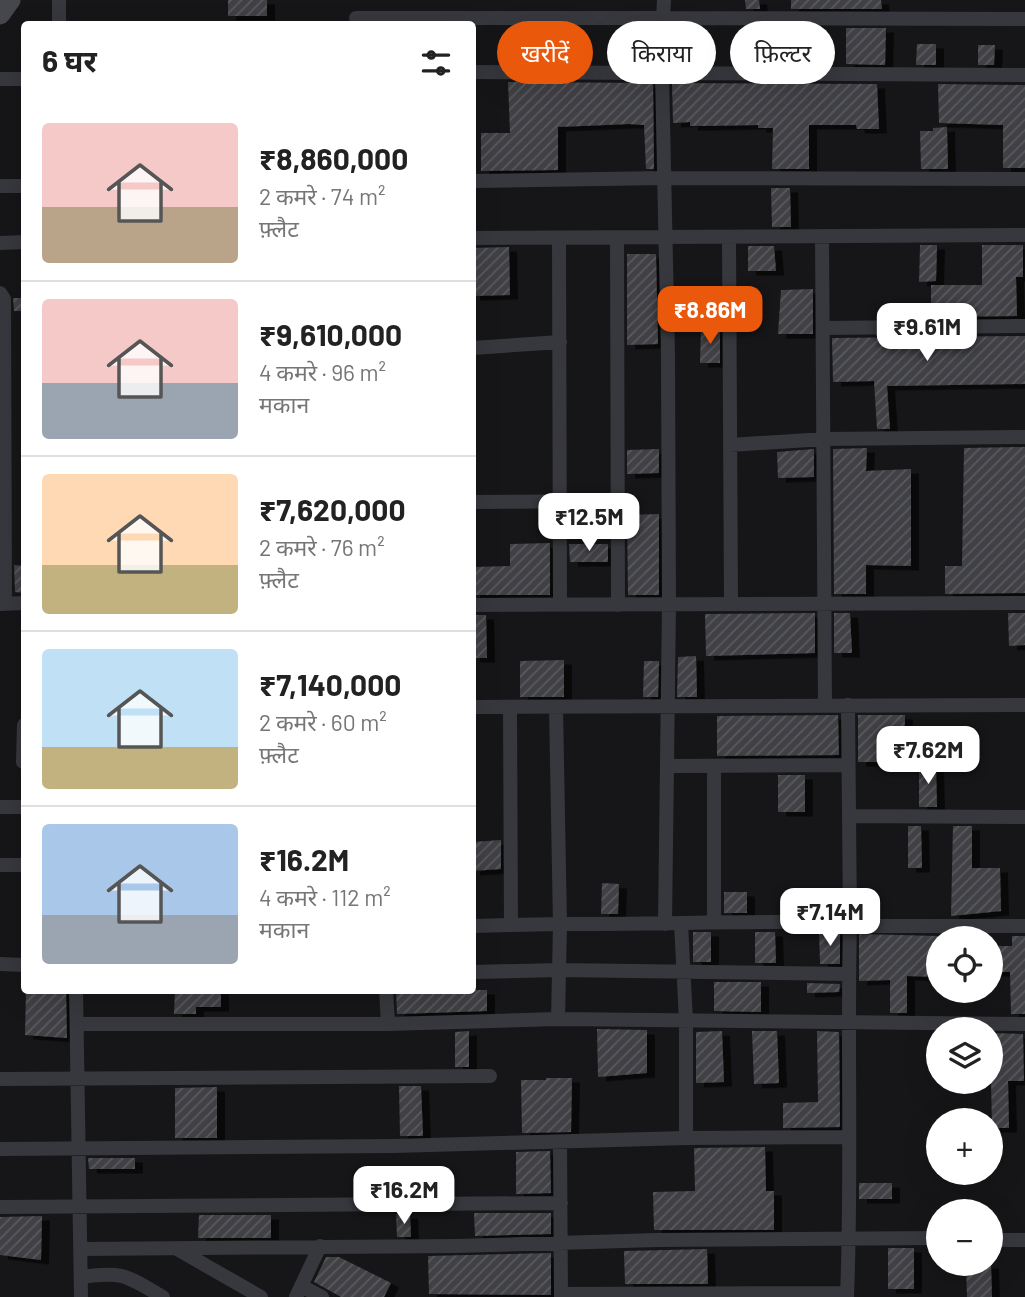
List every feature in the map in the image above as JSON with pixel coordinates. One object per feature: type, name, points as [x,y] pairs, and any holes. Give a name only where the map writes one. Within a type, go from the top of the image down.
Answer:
[{"type":"street","points":[[0,14],[10,0]]},
{"type":"street","points":[[59,0],[59,21]]},
{"type":"street","points":[[663,19],[664,0]]},
{"type":"street","points":[[356,18],[1025,19]]},
{"type":"street","points":[[476,72],[607,73]]},
{"type":"street","points":[[716,74],[1025,75]]},
{"type":"street","points":[[0,79],[21,79]]},
{"type":"street","points":[[663,84],[669,604],[665,924]]},
{"type":"street","points":[[476,181],[663,178],[1025,179]]},
{"type":"street","points":[[0,186],[21,187]]},
{"type":"street","points":[[476,238],[1025,235]]},
{"type":"street","points":[[822,237],[825,705]]},
{"type":"street","points":[[729,238],[731,604]]},
{"type":"street","points":[[559,239],[559,605]]},
{"type":"street","points":[[617,239],[618,605]]},
{"type":"street","points":[[0,243],[21,242]]},
{"type":"street","points":[[0,293],[4,299],[3,604],[21,603]]},
{"type":"street","points":[[824,328],[1025,326]]},
{"type":"street","points":[[476,348],[560,342]]},
{"type":"street","points":[[730,444],[825,439],[1025,437]]},
{"type":"street","points":[[476,502],[618,501]]},
{"type":"street","points":[[476,605],[1025,603]]},
{"type":"street","points":[[560,1142],[561,1296],[847,1295],[850,1238],[847,1023],[850,922],[848,705]]},
{"type":"street","points":[[476,707],[1025,705]]},
{"type":"street","points":[[510,707],[511,925]]},
{"type":"street","points":[[556,707],[560,924],[558,1019]]},
{"type":"street","points":[[667,766],[848,765]]},
{"type":"street","points":[[714,767],[714,922]]},
{"type":"street","points":[[0,807],[21,807]]},
{"type":"street","points":[[849,816],[1025,817]]},
{"type":"street","points":[[0,865],[21,865]]},
{"type":"street","points":[[476,926],[850,922],[870,926],[1025,926]]},
{"type":"street","points":[[681,923],[686,1021],[686,1138]]},
{"type":"street","points":[[0,964],[21,965]]},
{"type":"street","points":[[476,972],[559,970],[849,974]]},
{"type":"street","points":[[76,994],[81,1297]]},
{"type":"street","points":[[386,994],[388,1024]]},
{"type":"street","points":[[77,1024],[388,1024],[558,1019],[1025,1024]]},
{"type":"street","points":[[0,1079],[490,1076]]},
{"type":"street","points":[[0,1149],[394,1146],[686,1138],[848,1137]]},
{"type":"street","points":[[0,1207],[561,1203]]},
{"type":"street","points":[[81,1249],[926,1238]]},
{"type":"street","points":[[1003,1240],[1025,1240]]},
{"type":"street","points":[[320,1246],[298,1292],[322,1297]]},
{"type":"street","points":[[175,1248],[261,1297]]},
{"type":"street","points":[[81,1277],[120,1274],[163,1297]]},
{"type":"building","points":[[228,0],[267,0],[267,16],[228,16]]},
{"type":"building","points":[[745,0],[759,0],[760,9],[746,9]]},
{"type":"building","points":[[791,0],[881,0],[882,9],[791,9]]},
{"type":"building","points":[[846,28],[886,28],[885,65],[846,64]]},
{"type":"building","points":[[917,44],[936,44],[936,65],[916,65]]},
{"type":"building","points":[[978,45],[995,45],[994,65],[978,65]]},
{"type":"building","points":[[508,84],[653,84],[654,169],[646,169],[644,125],[629,124],[558,127],[558,170],[481,171],[481,133],[510,133]]},
{"type":"building","points":[[672,84],[877,84],[879,129],[857,129],[856,125],[809,125],[809,169],[772,169],[773,128],[758,128],[758,125],[690,126],[690,122],[673,123]]},
{"type":"building","points":[[938,84],[1025,85],[1025,168],[1003,168],[1003,125],[939,123]]},
{"type":"building","points":[[947,127],[948,169],[921,169],[920,131]]},
{"type":"building","points":[[771,188],[790,188],[791,227],[772,227]]},
{"type":"building","points":[[920,245],[937,245],[936,281],[919,282]]},
{"type":"building","points":[[982,245],[1023,245],[1023,277],[1016,277],[1017,316],[931,317],[931,285],[982,285]]},
{"type":"building","points":[[748,246],[774,246],[776,271],[748,271]]},
{"type":"building","points":[[509,247],[510,295],[476,296],[476,248]]},
{"type":"building","points":[[627,254],[656,254],[658,344],[627,345]]},
{"type":"building","points":[[813,289],[813,334],[778,334],[781,290]]},
{"type":"building","points":[[13,298],[21,298],[21,311],[14,311]]},
{"type":"building","points":[[701,328],[720,328],[720,363],[700,363]]},
{"type":"building","points":[[1025,336],[1025,384],[887,386],[890,429],[877,429],[874,381],[833,382],[832,338]]},
{"type":"building","points":[[1025,447],[1025,593],[945,594],[945,566],[962,566],[964,448]]},
{"type":"building","points":[[867,448],[866,471],[911,469],[911,566],[866,565],[866,594],[834,594],[833,449]]},
{"type":"building","points":[[659,449],[659,473],[627,474],[627,450]]},
{"type":"building","points":[[814,449],[814,477],[778,478],[777,452]]},
{"type":"building","points":[[659,514],[659,595],[628,595],[627,515]]},
{"type":"building","points":[[550,543],[550,595],[476,595],[476,567],[510,566],[510,544]]},
{"type":"building","points":[[569,544],[608,544],[608,562],[570,562]]},
{"type":"building","points":[[14,565],[21,566],[21,593],[15,592]]},
{"type":"building","points":[[815,613],[815,653],[706,656],[705,614]]},
{"type":"building","points":[[834,613],[850,613],[852,653],[834,653]]},
{"type":"building","points":[[1008,613],[1025,613],[1025,645],[1009,646]]},
{"type":"building","points":[[476,615],[486,615],[487,658],[476,658]]},
{"type":"building","points":[[696,656],[697,697],[677,697],[678,657]]},
{"type":"building","points":[[564,660],[564,697],[520,697],[520,661]]},
{"type":"building","points":[[644,661],[659,661],[658,697],[643,697]]},
{"type":"building","points":[[838,715],[839,755],[717,756],[717,716]]},
{"type":"building","points":[[858,715],[905,715],[904,760],[858,762]]},
{"type":"building","points":[[919,765],[936,765],[937,807],[919,807]]},
{"type":"building","points":[[778,775],[805,775],[805,812],[778,812]]},
{"type":"building","points":[[908,826],[921,826],[922,868],[908,868]]},
{"type":"building","points":[[953,826],[972,826],[972,868],[1000,868],[1001,911],[951,916]]},
{"type":"building","points":[[501,840],[501,869],[476,871],[476,842]]},
{"type":"building","points":[[602,883],[619,884],[618,914],[601,914]]},
{"type":"building","points":[[803,890],[840,891],[840,912],[802,912]]},
{"type":"building","points":[[724,892],[747,892],[747,913],[724,913]]},
{"type":"building","points":[[819,931],[840,932],[840,964],[820,964]]},
{"type":"building","points":[[693,932],[711,932],[711,962],[693,962]]},
{"type":"building","points":[[755,932],[775,932],[776,963],[755,963]]},
{"type":"building","points":[[859,934],[926,936],[926,977],[907,976],[907,1013],[890,1013],[890,980],[859,981]]},
{"type":"building","points":[[1012,936],[1025,936],[1025,1014],[1011,1014],[1010,972],[1003,972],[1003,946],[1012,946]]},
{"type":"building","points":[[714,982],[761,982],[761,1012],[714,1011]]},
{"type":"building","points":[[807,983],[840,984],[839,992],[807,993]]},
{"type":"building","points":[[476,990],[487,990],[487,1011],[397,1014],[396,994],[476,994]]},
{"type":"building","points":[[26,994],[66,994],[67,1038],[25,1035]]},
{"type":"building","points":[[175,994],[221,994],[221,1007],[196,1007],[196,1014],[174,1014]]},
{"type":"building","points":[[597,1029],[647,1030],[647,1073],[598,1077]]},
{"type":"building","points":[[469,1031],[469,1067],[455,1067],[455,1032]]},
{"type":"building","points":[[722,1031],[724,1082],[696,1083],[696,1032]]},
{"type":"building","points":[[752,1031],[777,1031],[779,1083],[754,1084]]},
{"type":"building","points":[[817,1031],[839,1032],[840,1127],[783,1128],[783,1103],[818,1102]]},
{"type":"building","points":[[1003,1033],[1023,1034],[1024,1081],[1008,1081],[1009,1128],[1003,1128],[1003,1108],[992,1108],[991,1094],[1003,1094]]},
{"type":"building","points":[[572,1078],[571,1132],[522,1133],[521,1080]]},
{"type":"building","points":[[399,1086],[421,1086],[423,1136],[400,1136]]},
{"type":"building","points":[[217,1087],[217,1138],[175,1138],[175,1088]]},
{"type":"building","points":[[765,1147],[766,1191],[774,1191],[774,1230],[654,1230],[653,1192],[695,1191],[694,1148]]},
{"type":"building","points":[[550,1151],[551,1193],[516,1194],[516,1152]]},
{"type":"building","points":[[88,1158],[135,1158],[135,1169],[89,1169]]},
{"type":"building","points":[[859,1183],[892,1183],[892,1199],[859,1199]]},
{"type":"building","points":[[474,1213],[551,1213],[551,1234],[475,1236]]},
{"type":"building","points":[[396,1214],[410,1214],[411,1237],[397,1237]]},
{"type":"building","points":[[199,1215],[271,1215],[271,1238],[198,1238]]},
{"type":"building","points":[[42,1216],[41,1260],[0,1255],[0,1217]]},
{"type":"building","points":[[888,1248],[914,1248],[914,1289],[888,1289]]},
{"type":"building","points":[[707,1249],[708,1284],[625,1284],[624,1251]]},
{"type":"building","points":[[551,1253],[551,1295],[429,1294],[428,1256]]},
{"type":"building","points":[[326,1257],[339,1257],[391,1283],[384,1297],[341,1297],[314,1282]]},
{"type":"building","points":[[966,1276],[991,1276],[992,1297],[967,1297]]}]
